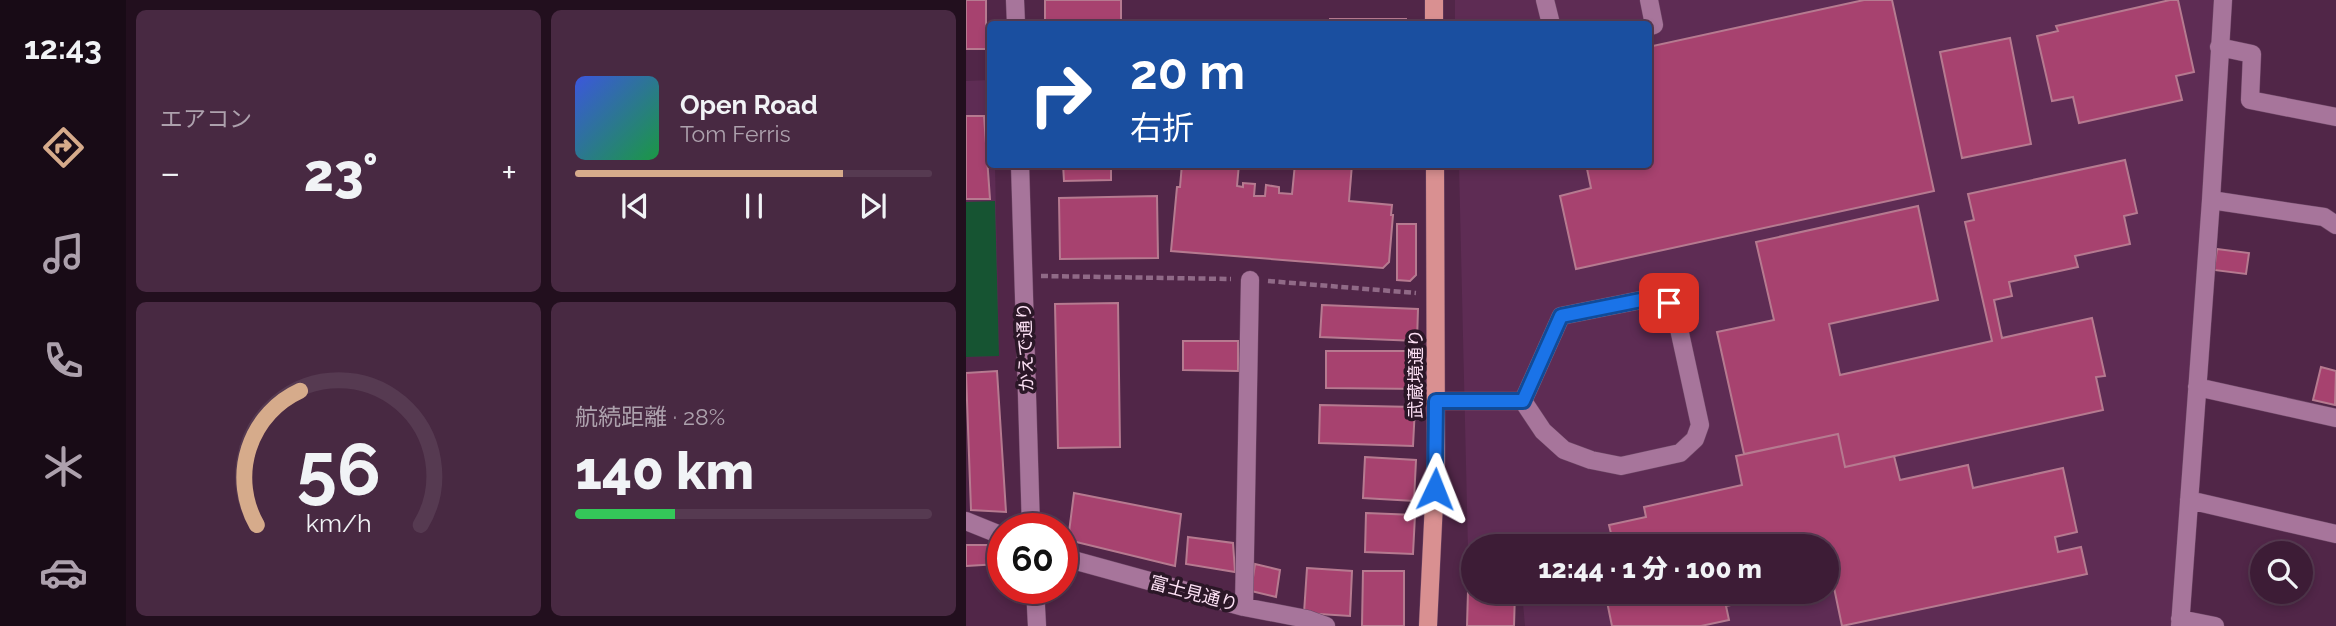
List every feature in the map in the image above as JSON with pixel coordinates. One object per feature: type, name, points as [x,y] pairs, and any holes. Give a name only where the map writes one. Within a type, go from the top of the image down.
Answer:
[{"type":"main road","points":[[1434,0],[1434,21]]},
{"type":"main road","name":"武蔵境通り","points":[[1428,626],[1436,461],[1435,168]]},
{"type":"street","points":[[1016,0],[1016,21]]},
{"type":"street","points":[[1545,0],[1550,21]]},
{"type":"street","points":[[1648,0],[1652,26]]},
{"type":"street","points":[[2215,626],[2180,622],[2223,0]]},
{"type":"street","points":[[2219,47],[2252,54],[2250,100],[2336,117]]},
{"type":"street","name":"かえで通り","points":[[1020,168],[1031,513]]},
{"type":"street","points":[[2211,200],[2325,217],[2336,225]]},
{"type":"street","points":[[1244,607],[1250,280]]},
{"type":"street","points":[[1651,298],[1669,303],[1676,315],[1700,425],[1695,439],[1680,453],[1621,466],[1591,460],[1564,450],[1543,431],[1523,401],[1561,316],[1651,298]]},
{"type":"street","points":[[2197,387],[2336,418]]},
{"type":"street","points":[[1436,401],[1523,401]]},
{"type":"street","points":[[2189,500],[2336,534]]},
{"type":"street","points":[[966,521],[987,530]]},
{"type":"street","name":"富士見通り","points":[[1078,561],[1244,607],[1326,626]]},
{"type":"street","points":[[1036,604],[1037,626]]},
{"type":"shaded area","points":[[1455,0],[2215,0],[2197,387],[2173,626],[1525,626],[1523,604],[1839,604],[1839,534],[1468,534],[1459,168],[1652,168],[1652,21],[1455,21]]},
{"type":"shaded area","points":[[987,80],[987,168],[995,168],[999,356],[966,357],[966,81]]},
{"type":"green space","points":[[995,201],[999,356],[966,357],[966,202]]},
{"type":"building","points":[[966,0],[986,0],[986,49],[966,49]]},
{"type":"building","points":[[1045,0],[1121,0],[1121,21],[1045,21]]},
{"type":"building","points":[[1864,0],[1892,0],[1934,191],[1576,269],[1560,196],[1591,188],[1587,168],[1652,168],[1652,46]]},
{"type":"building","points":[[2178,0],[2194,72],[2176,76],[2182,100],[2079,123],[2073,97],[2052,101],[2037,36],[2058,31],[2056,26]]},
{"type":"building","points":[[1330,19],[1406,19],[1406,21]]},
{"type":"building","points":[[2010,38],[2031,144],[1962,158],[1940,52]]},
{"type":"building","points":[[966,116],[984,116],[990,199],[966,199]]},
{"type":"building","points":[[2125,160],[2137,213],[2124,216],[2130,244],[2075,256],[2078,267],[2009,282],[2012,296],[1994,300],[2002,338],[2092,318],[2105,376],[2096,377],[2103,410],[1845,467],[1838,434],[1744,454],[1717,332],[1774,320],[1756,242],[1918,206],[1938,300],[1829,324],[1840,375],[1992,341],[1965,222],[1974,220],[1968,194]]},
{"type":"building","points":[[1063,168],[1111,168],[1111,180],[1064,181]]},
{"type":"building","points":[[1182,168],[1239,168],[1237,186],[1243,187],[1243,183],[1255,184],[1254,196],[1265,196],[1266,185],[1279,187],[1279,193],[1292,194],[1295,168],[1352,168],[1349,201],[1392,205],[1389,262],[1383,268],[1171,251],[1177,187],[1180,187]]},
{"type":"building","points":[[1157,196],[1158,258],[1060,259],[1059,198]]},
{"type":"building","points":[[1397,224],[1416,224],[1416,275],[1410,281],[1397,280]]},
{"type":"building","points":[[2217,249],[2249,253],[2246,274],[2214,270]]},
{"type":"building","points":[[1118,303],[1120,447],[1058,448],[1055,304]]},
{"type":"building","points":[[1322,305],[1418,309],[1417,341],[1320,337]]},
{"type":"building","points":[[1183,341],[1238,341],[1238,371],[1183,370]]},
{"type":"building","points":[[1326,351],[1420,351],[1420,389],[1326,388]]},
{"type":"building","points":[[2321,367],[2336,371],[2335,405],[2313,400]]},
{"type":"building","points":[[997,371],[1006,512],[971,510],[966,373]]},
{"type":"building","points":[[1320,405],[1415,407],[1413,446],[1319,443]]},
{"type":"building","points":[[1838,434],[1845,467],[1894,456],[1900,480],[1968,465],[1973,488],[2063,468],[2077,532],[2055,537],[2058,552],[2081,547],[2087,574],[1842,626],[1837,604],[1839,534],[1611,534],[1609,525],[1646,517],[1644,507],[1742,485],[1736,456]]},
{"type":"building","points":[[1365,457],[1416,460],[1414,501],[1363,498]]},
{"type":"building","points":[[1074,493],[1181,514],[1175,566],[1078,542],[1078,513],[1071,513]]},
{"type":"building","points":[[1366,513],[1415,515],[1413,554],[1365,552]]},
{"type":"building","points":[[1188,537],[1233,543],[1235,572],[1186,564]]},
{"type":"building","points":[[966,545],[987,545],[987,565],[966,566]]},
{"type":"building","points":[[1255,564],[1280,570],[1276,597],[1251,591]]},
{"type":"building","points":[[1307,568],[1352,571],[1350,616],[1304,613]]},
{"type":"building","points":[[1363,571],[1404,571],[1404,626],[1362,626]]},
{"type":"building","points":[[1468,604],[1515,604],[1514,626],[1467,626]]},
{"type":"building","points":[[1607,604],[1736,604],[1726,606],[1729,620],[1701,626],[1612,626]]},
{"type":"route","points":[[1435,489],[1436,401],[1523,401],[1561,316],[1651,298],[1669,303]]}]
